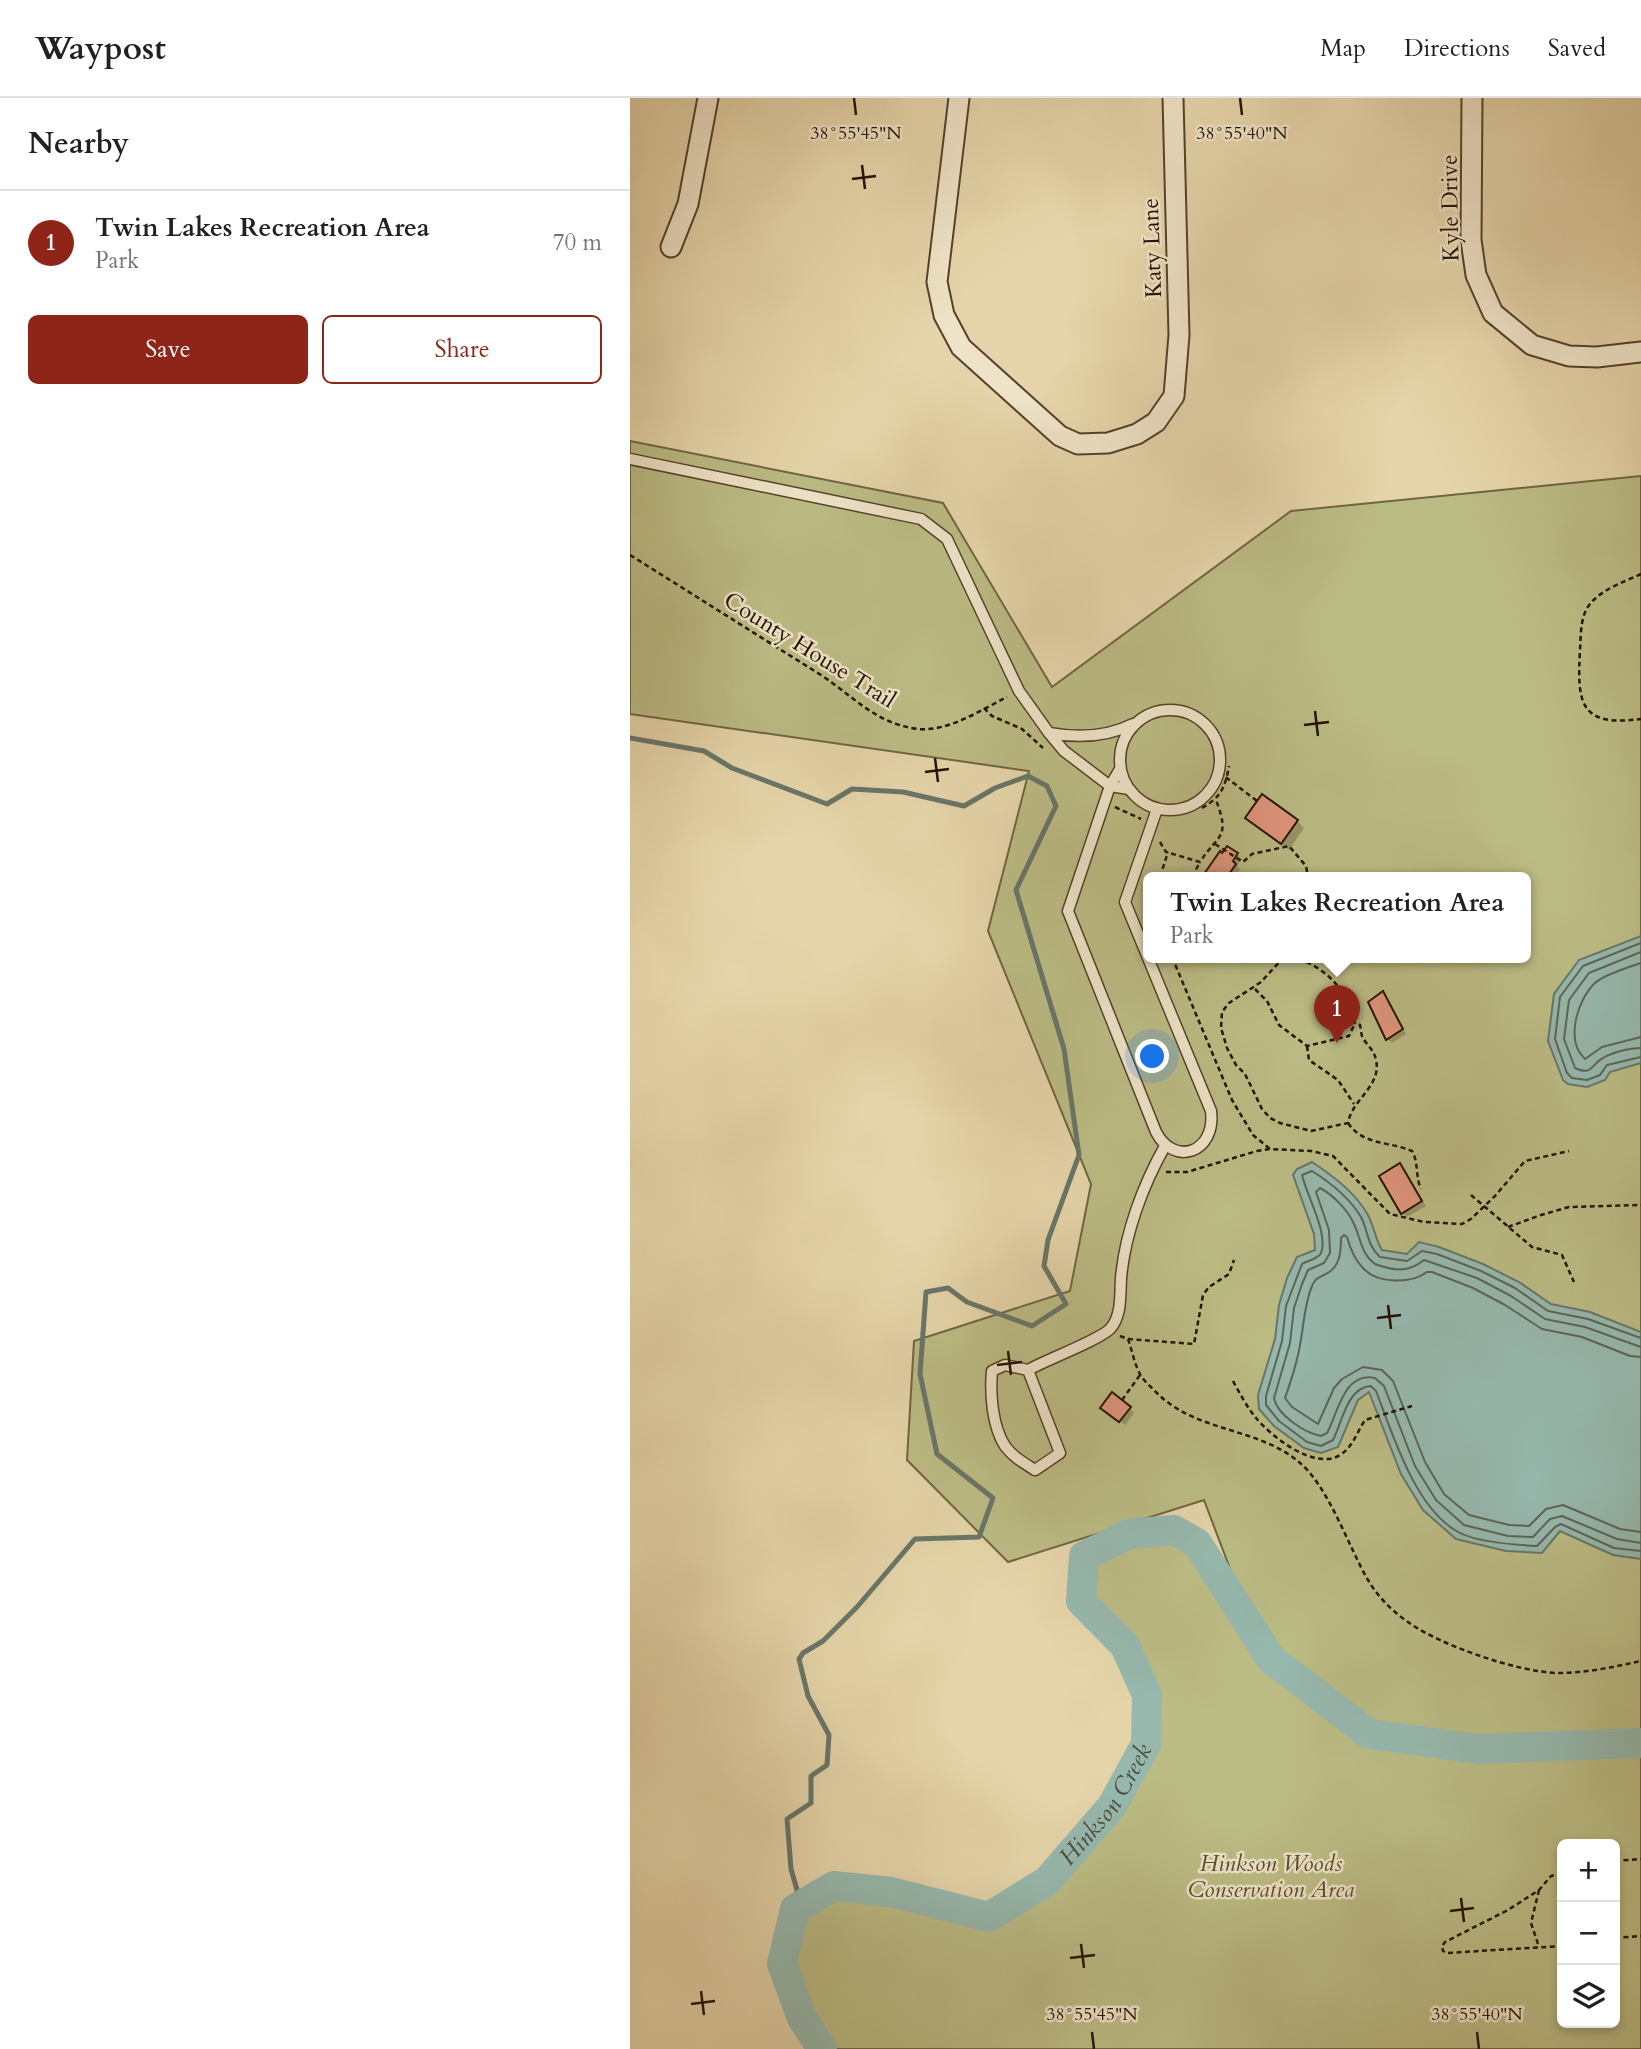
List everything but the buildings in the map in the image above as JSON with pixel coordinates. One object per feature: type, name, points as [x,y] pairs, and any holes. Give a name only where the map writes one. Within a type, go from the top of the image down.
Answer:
[{"type":"street","points":[[671,247],[688,204],[709,98]]},
{"type":"street","name":"Katy Lane","points":[[959,98],[937,282],[944,315],[961,347],[1060,436],[1078,444],[1108,443],[1136,434],[1156,422],[1174,396],[1179,335],[1173,98]]},
{"type":"street","name":"Kyle Drive","points":[[1472,98],[1471,240],[1476,275],[1493,313],[1532,345],[1569,356],[1597,357],[1641,352]]},
{"type":"lane","points":[[630,458],[921,519],[947,539],[1019,691],[1049,733],[1064,751],[1110,786],[1129,789]]},
{"type":"lane","points":[[1049,733],[1065,736],[1117,732],[1150,714],[1165,710],[1181,711],[1196,717],[1208,727],[1217,741],[1223,775],[1202,799],[1189,808],[1173,811],[1157,809],[1141,802],[1129,789],[1120,769],[1120,752],[1126,736],[1136,722]]},
{"type":"lane","points":[[1120,769],[1110,786],[1068,911],[1156,1132],[1165,1146],[1175,1150],[1194,1149],[1205,1142],[1213,1125],[1211,1111],[1150,963]]},
{"type":"lane","points":[[1143,946],[1125,902],[1157,809]]},
{"type":"lane","points":[[1028,1370],[1060,1453],[1035,1470],[1017,1459],[1004,1444],[990,1390],[992,1371],[1005,1366],[1028,1370],[1107,1332],[1117,1320],[1123,1258],[1130,1230],[1154,1166],[1165,1146]]},
{"type":"path","name":"County House Trail","points":[[630,555],[832,682],[868,711],[902,726],[939,728],[1019,691]]},
{"type":"path","points":[[1641,574],[1611,588],[1590,603],[1583,618],[1579,671],[1580,692],[1586,708],[1601,720],[1641,719]]},
{"type":"path","points":[[1195,872],[1209,848],[1219,841],[1223,818],[1216,800],[1228,766]]},
{"type":"path","points":[[1223,775],[1257,801]]},
{"type":"path","points":[[1202,808],[1216,800]]},
{"type":"path","points":[[1215,844],[1243,862],[1252,853],[1289,846],[1306,866],[1307,872]]},
{"type":"path","points":[[1161,872],[1167,852],[1200,862]]},
{"type":"path","points":[[1175,963],[1232,1100],[1253,1135],[1270,1149]]},
{"type":"path","points":[[1278,963],[1254,988],[1229,1003],[1222,1012],[1221,1028],[1227,1048],[1236,1065],[1245,1074],[1262,1109],[1280,1123],[1311,1131],[1348,1123]]},
{"type":"path","points":[[1307,1046],[1349,1036],[1354,1023],[1349,1005],[1336,983],[1310,963]]},
{"type":"path","points":[[1254,988],[1267,1001],[1279,1025],[1307,1046],[1309,1060],[1338,1080],[1354,1104]]},
{"type":"path","points":[[1348,1123],[1354,1104],[1371,1086],[1377,1065],[1372,1048],[1362,1035],[1360,1026],[1354,1023]]},
{"type":"path","points":[[1348,1123],[1354,1132],[1367,1140],[1412,1151],[1422,1189]]},
{"type":"path","points":[[1154,1166],[1169,1174],[1188,1172],[1270,1149],[1311,1151],[1333,1156],[1390,1214],[1406,1219],[1462,1224],[1471,1219],[1525,1161],[1569,1150]]},
{"type":"path","points":[[1471,1195],[1532,1247],[1562,1255],[1574,1282]]},
{"type":"path","points":[[1507,1227],[1569,1207],[1641,1205]]},
{"type":"path","points":[[1107,1332],[1128,1339],[1195,1345],[1203,1295],[1209,1287],[1229,1274],[1234,1260]]},
{"type":"path","points":[[1128,1339],[1140,1376],[1163,1400],[1189,1416],[1230,1432],[1268,1442],[1301,1463],[1327,1500],[1369,1581],[1385,1603],[1409,1624],[1464,1648],[1525,1669],[1556,1673],[1580,1672],[1641,1661]]},
{"type":"path","points":[[1122,1400],[1140,1376]]},
{"type":"path","points":[[1233,1381],[1256,1418],[1269,1431],[1286,1444],[1316,1459],[1326,1460],[1340,1455],[1351,1445],[1365,1420],[1412,1406]]},
{"type":"path","points":[[1620,1861],[1641,1859]]},
{"type":"path","points":[[1557,1874],[1551,1875],[1539,1891],[1442,1946],[1447,1953],[1557,1946]]},
{"type":"path","points":[[1539,1891],[1531,1923],[1539,1947]]},
{"type":"path","points":[[1620,1938],[1641,1936]]},
{"type":"green space","name":"Hinkson Woods Conservation Area","points":[[630,441],[943,503],[1052,687],[1291,511],[1641,476],[1641,2049],[822,2049],[802,2018],[782,1964],[795,1909],[834,1886],[891,1892],[989,1917],[1047,1881],[1112,1806],[1146,1744],[1147,1695],[1125,1647],[1081,1601],[1084,1556],[1129,1534],[1174,1530],[1197,1543],[1271,1659],[1304,1683],[1246,1611],[1204,1500],[1008,1562],[907,1460],[914,1341],[1070,1291],[1091,1184],[988,931],[1029,771],[630,714]],"holes":[[[1335,1708],[1396,1738],[1369,1734]]]},
{"type":"water","points":[[1641,936],[1641,1063],[1610,1072],[1605,1080],[1587,1087],[1568,1084],[1563,1080],[1548,1041],[1554,994],[1579,960]]},
{"type":"water","points":[[1312,1162],[1336,1179],[1357,1199],[1368,1215],[1382,1250],[1407,1254],[1419,1242],[1439,1247],[1519,1282],[1551,1304],[1590,1312],[1641,1332],[1641,1559],[1613,1555],[1560,1531],[1542,1553],[1506,1551],[1456,1539],[1423,1510],[1401,1474],[1369,1392],[1358,1400],[1338,1447],[1321,1453],[1304,1448],[1274,1426],[1259,1409],[1258,1395],[1275,1339],[1279,1305],[1287,1278],[1297,1257],[1315,1250],[1314,1234],[1293,1175],[1297,1169]]},
{"type":"waterway","points":[[630,738],[704,751],[732,768],[827,804],[852,789],[903,792],[964,806],[995,788],[1028,776],[1047,786],[1056,806],[1016,890],[1064,1049],[1079,1155],[1048,1240],[1044,1266],[1066,1304],[1032,1326],[967,1302],[948,1288],[926,1292],[920,1374],[937,1454],[993,1498],[979,1537],[915,1539],[857,1607],[823,1641],[803,1653],[799,1659],[808,1696],[829,1735],[827,1765],[811,1776],[811,1803],[787,1819],[791,1869],[797,1890],[795,1909]]},
{"type":"waterway","name":"Hinkson Creek","points":[[822,2049],[802,2018],[782,1964],[795,1909],[834,1886],[891,1892],[989,1917],[1047,1881],[1112,1806],[1146,1744],[1147,1695],[1125,1646],[1081,1601],[1084,1556],[1129,1534],[1174,1530],[1197,1543],[1271,1659],[1369,1734],[1478,1749],[1641,1743]]},
{"type":"place","name":"Twin Lakes Recreation Area","points":[[1337,1043]]}]
